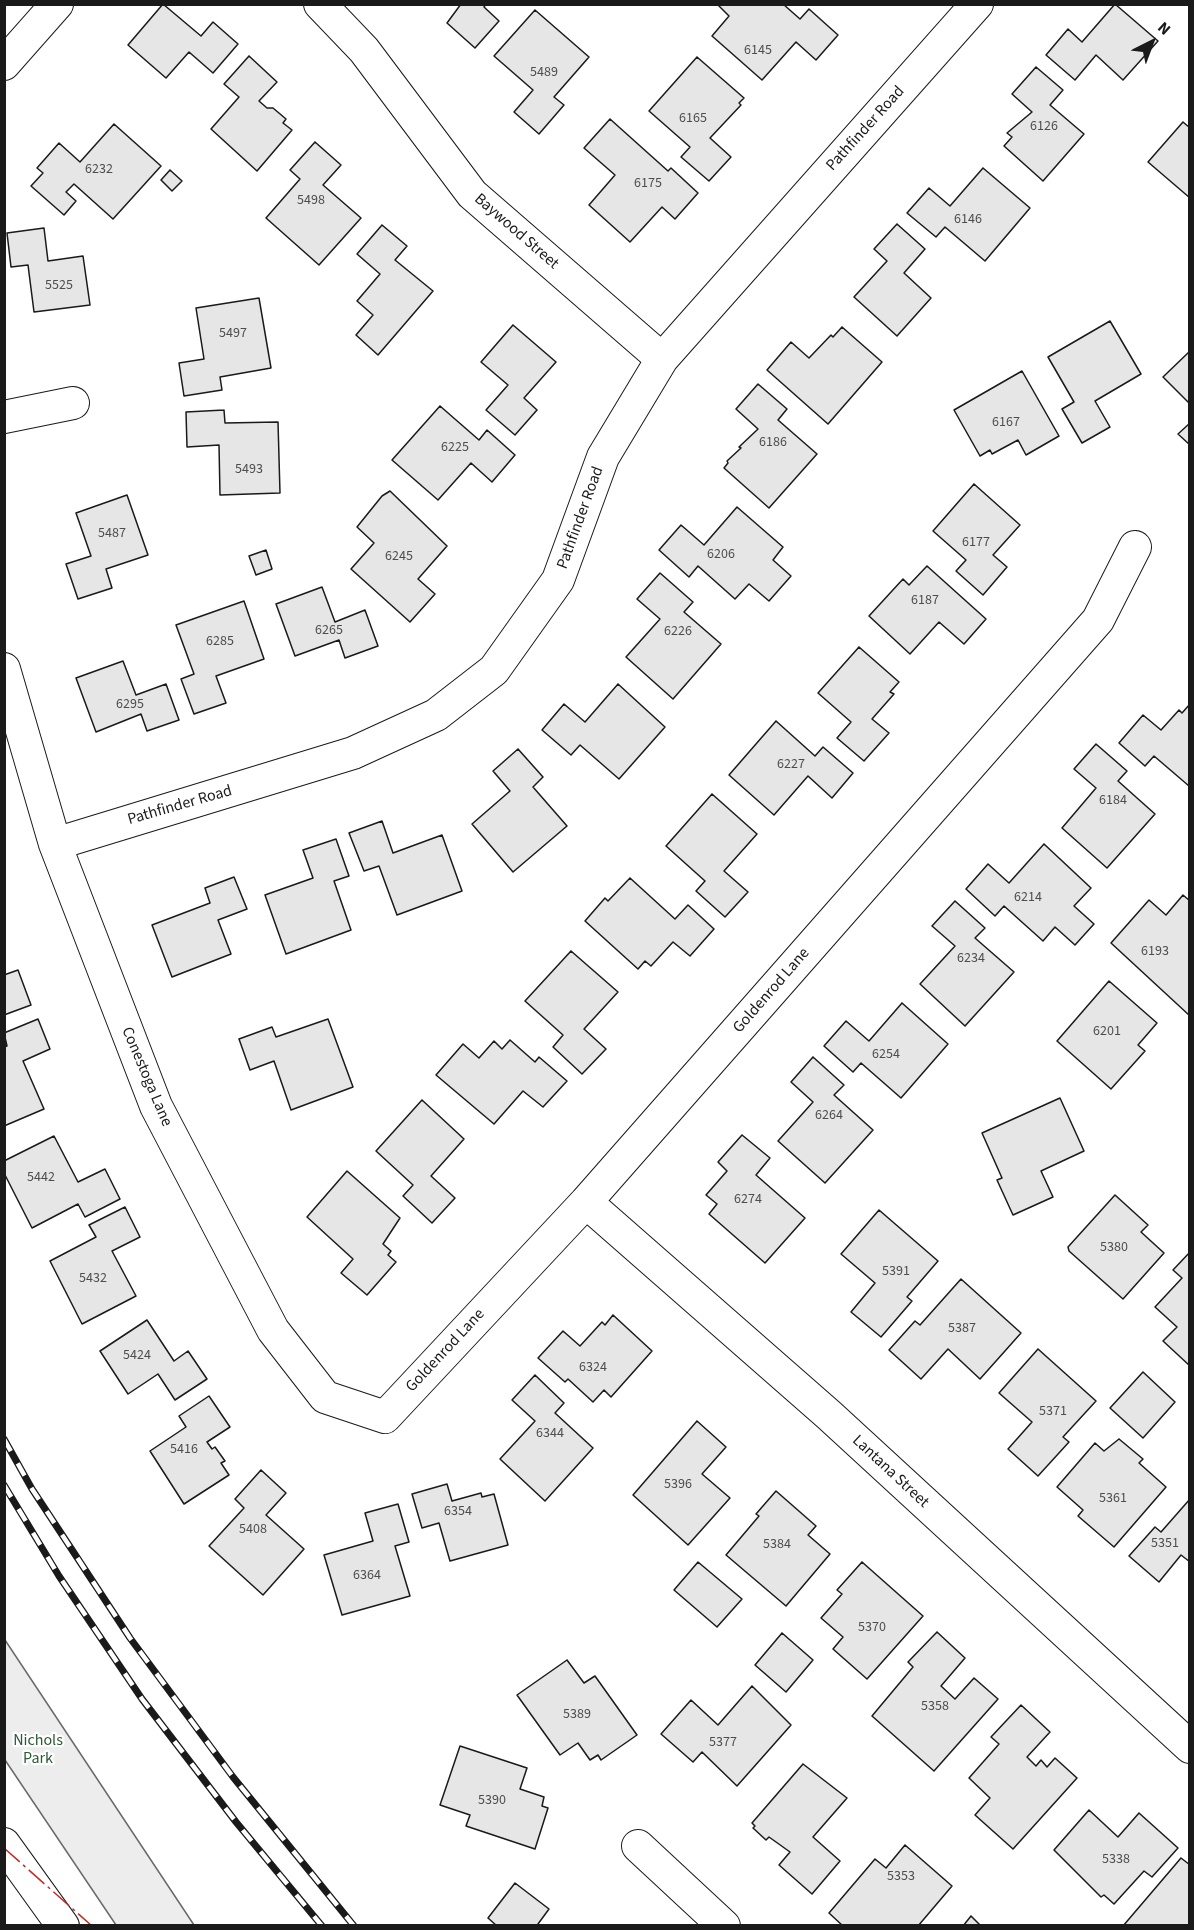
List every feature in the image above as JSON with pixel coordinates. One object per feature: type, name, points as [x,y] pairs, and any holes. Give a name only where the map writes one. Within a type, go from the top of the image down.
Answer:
[{"type":"street","points":[[4,64],[57,4]]},
{"type":"street","name":"Baywood Street","points":[[320,4],[364,50],[472,194],[663,359]]},
{"type":"street","name":"Pathfinder Road","points":[[55,844],[353,753],[436,715],[494,670],[558,580],[603,457],[663,359],[977,4]]},
{"type":"street","points":[[4,417],[73,403]]},
{"type":"street","name":"Goldenrod Lane","points":[[385,1417],[586,1202],[1098,621],[1135,547]]},
{"type":"street","name":"Conestoga Lane","points":[[4,669],[55,844],[156,1106],[273,1330],[325,1397],[385,1417]]},
{"type":"street","name":"Lantana Street","points":[[586,1202],[828,1415],[1190,1747]]},
{"type":"street","points":[[4,1844],[63,1926]]},
{"type":"street","points":[[638,1846],[724,1926]]},
{"type":"shaded area","name":"Nichols Park","points":[[5,1640],[194,1925],[116,1925],[5,1760]]},
{"type":"building","points":[[163,4],[201,36],[213,22],[238,44],[213,73],[189,52],[166,78],[128,45]]},
{"type":"building","points":[[461,4],[486,4],[484,7],[499,21],[475,48],[447,23]]},
{"type":"building","points":[[783,4],[800,19],[809,9],[838,35],[816,60],[796,42],[762,80],[712,36],[729,16],[718,5]]},
{"type":"building","points":[[1115,4],[1158,41],[1123,80],[1096,55],[1075,80],[1046,55],[1068,29],[1082,42]]},
{"type":"building","points":[[535,10],[589,57],[554,97],[564,105],[539,134],[514,112],[533,90],[494,56]]},
{"type":"building","points":[[249,56],[277,82],[259,101],[267,108],[273,108],[286,119],[283,123],[292,130],[257,171],[211,129],[239,97],[224,84]]},
{"type":"building","points":[[697,57],[744,98],[739,103],[741,105],[710,138],[731,157],[709,181],[681,157],[690,147],[649,111]]},
{"type":"building","points":[[1036,67],[1063,90],[1050,105],[1084,134],[1043,181],[1004,146],[1012,137],[1007,133],[1032,112],[1012,94]]},
{"type":"building","points":[[610,119],[668,171],[671,168],[698,193],[675,219],[662,207],[630,242],[589,205],[615,175],[584,148]]},
{"type":"building","points":[[1183,122],[1190,128],[1190,198],[1148,162]]},
{"type":"building","points":[[114,124],[161,166],[113,219],[74,184],[66,192],[76,201],[64,215],[31,186],[43,173],[37,168],[59,143],[80,162]]},
{"type":"building","points":[[315,142],[341,165],[323,185],[361,218],[319,265],[266,218],[300,179],[290,170]]},
{"type":"building","points":[[983,168],[1030,208],[985,261],[945,227],[936,237],[907,213],[929,188],[950,206]]},
{"type":"building","points":[[170,170],[182,181],[172,191],[161,180]]},
{"type":"building","points":[[897,224],[925,249],[904,273],[931,298],[897,336],[854,297],[887,261],[874,249]]},
{"type":"building","points":[[382,225],[407,246],[395,260],[433,291],[378,355],[356,335],[373,315],[357,301],[380,274],[357,254]]},
{"type":"building","points":[[44,228],[48,261],[83,256],[90,305],[34,312],[28,265],[11,267],[7,233]]},
{"type":"building","points":[[259,298],[271,368],[220,377],[222,390],[184,396],[179,363],[204,359],[196,308]]},
{"type":"building","points":[[1110,321],[1141,374],[1095,401],[1110,427],[1082,443],[1062,409],[1074,402],[1048,357]]},
{"type":"building","points":[[513,325],[556,362],[524,398],[537,410],[515,435],[486,410],[508,385],[481,362]]},
{"type":"building","points":[[842,327],[882,362],[828,424],[767,370],[791,342],[809,358]]},
{"type":"building","points":[[1190,351],[1190,404],[1163,377]]},
{"type":"building","points":[[1022,371],[1059,436],[1026,455],[1018,440],[992,454],[990,450],[980,456],[954,410]]},
{"type":"building","points":[[758,384],[787,409],[778,420],[817,454],[769,508],[724,468],[727,461],[741,448],[739,447],[758,429],[736,409]]},
{"type":"building","points":[[440,406],[479,440],[487,430],[515,455],[492,482],[471,463],[438,500],[392,460]]},
{"type":"building","points":[[224,410],[225,423],[278,422],[280,493],[220,495],[219,445],[187,447],[186,412]]},
{"type":"building","points":[[1190,423],[1190,445],[1178,434]]},
{"type":"building","points":[[974,484],[1020,525],[993,555],[1007,567],[983,595],[956,571],[966,560],[933,531]]},
{"type":"building","points":[[390,491],[447,546],[418,579],[435,594],[410,622],[351,569],[374,543],[357,527],[382,496]]},
{"type":"building","points":[[127,495],[148,555],[106,569],[112,588],[78,599],[66,564],[91,556],[76,513]]},
{"type":"building","points":[[737,507],[783,547],[773,560],[791,576],[769,601],[749,584],[735,599],[698,566],[689,577],[659,550],[681,525],[704,545]]},
{"type":"building","points":[[266,550],[272,569],[256,575],[249,556]]},
{"type":"building","points":[[927,566],[986,619],[964,644],[939,622],[910,654],[869,616],[903,579],[909,585]]},
{"type":"building","points":[[660,573],[693,602],[684,612],[721,644],[673,699],[626,657],[660,619],[637,599]]},
{"type":"building","points":[[322,587],[335,622],[365,610],[378,646],[345,658],[339,640],[295,656],[276,604]]},
{"type":"building","points":[[244,601],[264,659],[216,676],[226,703],[194,714],[181,679],[194,674],[176,625]]},
{"type":"building","points":[[859,647],[899,682],[890,692],[894,694],[872,719],[889,733],[864,761],[837,738],[851,722],[818,693]]},
{"type":"building","points":[[123,661],[136,695],[166,684],[179,720],[147,731],[141,714],[96,732],[76,678]]},
{"type":"building","points":[[618,684],[665,727],[619,779],[580,745],[571,755],[542,730],[564,704],[585,722]]},
{"type":"building","points":[[1190,704],[1189,786],[1154,756],[1145,766],[1119,743],[1143,715],[1161,730],[1179,710],[1182,713]]},
{"type":"building","points":[[776,721],[815,756],[823,747],[853,773],[832,798],[808,776],[774,815],[729,775]]},
{"type":"building","points":[[1096,744],[1127,771],[1118,781],[1155,814],[1107,868],[1062,828],[1096,788],[1074,769]]},
{"type":"building","points":[[518,749],[543,777],[533,787],[567,826],[513,872],[472,824],[510,791],[493,771]]},
{"type":"building","points":[[712,794],[757,834],[724,871],[748,892],[725,917],[696,891],[705,881],[666,846]]},
{"type":"building","points":[[382,821],[393,853],[442,835],[462,891],[397,915],[379,866],[364,871],[349,833]]},
{"type":"building","points":[[336,839],[349,876],[334,881],[351,930],[286,954],[265,895],[313,878],[303,850]]},
{"type":"building","points":[[1044,844],[1091,888],[1074,906],[1094,924],[1075,945],[1055,927],[1043,941],[1004,906],[995,916],[966,889],[988,864],[1009,883]]},
{"type":"building","points":[[234,877],[247,909],[218,920],[231,954],[172,977],[152,925],[210,903],[205,888]]},
{"type":"building","points":[[630,878],[675,919],[688,905],[714,929],[690,956],[673,942],[651,966],[645,961],[638,969],[585,921],[605,898],[608,901]]},
{"type":"building","points":[[1183,895],[1190,901],[1190,1016],[1111,943],[1149,900],[1166,915]]},
{"type":"building","points":[[955,901],[985,928],[975,938],[1014,972],[965,1026],[920,984],[955,946],[932,926]]},
{"type":"building","points":[[571,951],[618,992],[584,1029],[606,1049],[582,1074],[553,1047],[563,1035],[525,1001]]},
{"type":"building","points":[[18,970],[31,1005],[4,1015],[4,975]]},
{"type":"building","points":[[1109,981],[1157,1023],[1138,1045],[1145,1051],[1111,1089],[1057,1041]]},
{"type":"building","points":[[902,1003],[948,1044],[901,1098],[861,1063],[853,1072],[824,1046],[846,1021],[869,1041]]},
{"type":"building","points":[[38,1019],[50,1049],[23,1061],[44,1109],[4,1126],[4,1047],[7,1046],[4,1033]]},
{"type":"building","points":[[328,1019],[353,1087],[291,1110],[274,1061],[250,1070],[239,1039],[272,1027],[276,1037]]},
{"type":"building","points":[[510,1040],[535,1062],[539,1057],[567,1081],[543,1107],[523,1091],[494,1124],[436,1075],[463,1044],[479,1058],[494,1041],[502,1049]]},
{"type":"building","points":[[813,1057],[844,1085],[834,1095],[873,1130],[825,1183],[778,1141],[813,1102],[791,1082]]},
{"type":"building","points":[[1060,1098],[1084,1151],[1041,1171],[1053,1197],[1013,1215],[997,1180],[1002,1178],[982,1133]]},
{"type":"building","points":[[422,1100],[464,1139],[431,1176],[455,1198],[432,1223],[403,1196],[413,1185],[376,1151]]},
{"type":"building","points":[[742,1135],[770,1158],[756,1175],[805,1218],[765,1263],[709,1214],[717,1204],[706,1195],[727,1171],[718,1162]]},
{"type":"building","points":[[54,1136],[78,1182],[105,1169],[120,1199],[85,1217],[78,1204],[32,1228],[4,1173],[4,1161]]},
{"type":"building","points":[[347,1171],[400,1218],[383,1244],[391,1251],[388,1255],[396,1262],[367,1295],[341,1273],[353,1259],[307,1217]]},
{"type":"building","points":[[1115,1195],[1148,1225],[1141,1232],[1164,1253],[1123,1299],[1069,1251],[1068,1247]]},
{"type":"building","points":[[125,1207],[140,1237],[112,1251],[136,1296],[82,1324],[50,1261],[96,1237],[89,1225]]},
{"type":"building","points":[[879,1210],[938,1261],[907,1297],[912,1301],[881,1337],[851,1312],[875,1283],[841,1254]]},
{"type":"building","points":[[1190,1252],[1190,1366],[1163,1341],[1177,1327],[1155,1307],[1182,1278],[1173,1270]]},
{"type":"building","points":[[961,1279],[1021,1333],[980,1379],[948,1349],[921,1379],[889,1350],[915,1321],[920,1325]]},
{"type":"building","points":[[613,1315],[652,1351],[611,1397],[604,1390],[593,1402],[568,1379],[565,1382],[538,1358],[563,1331],[580,1346],[602,1322],[605,1325]]},
{"type":"building","points":[[147,1320],[174,1361],[188,1351],[207,1379],[175,1400],[158,1374],[128,1394],[100,1351]]},
{"type":"building","points":[[1038,1349],[1096,1401],[1063,1437],[1069,1442],[1038,1476],[1008,1449],[1032,1422],[999,1393]]},
{"type":"building","points":[[1143,1372],[1175,1402],[1143,1438],[1110,1408]]},
{"type":"building","points":[[535,1375],[564,1403],[555,1413],[593,1448],[545,1501],[500,1459],[535,1421],[512,1400]]},
{"type":"building","points":[[209,1396],[230,1427],[207,1442],[212,1449],[215,1447],[225,1461],[221,1463],[229,1475],[184,1504],[150,1451],[186,1427],[179,1416]]},
{"type":"building","points":[[697,1421],[726,1447],[702,1474],[730,1498],[688,1545],[633,1495]]},
{"type":"building","points":[[1119,1439],[1143,1459],[1139,1463],[1166,1487],[1114,1547],[1078,1516],[1083,1510],[1057,1487],[1095,1443],[1104,1451]]},
{"type":"building","points":[[261,1470],[286,1493],[266,1515],[304,1549],[263,1595],[209,1546],[244,1508],[235,1499]]},
{"type":"building","points":[[447,1484],[452,1501],[481,1493],[482,1497],[494,1494],[508,1545],[450,1561],[439,1523],[422,1528],[412,1494]]},
{"type":"building","points":[[776,1491],[816,1526],[808,1535],[830,1554],[786,1606],[726,1555],[759,1516],[756,1514]]},
{"type":"building","points":[[1190,1499],[1190,1562],[1181,1555],[1159,1582],[1129,1556],[1155,1527],[1161,1532]]},
{"type":"building","points":[[398,1504],[409,1542],[395,1546],[410,1596],[342,1615],[324,1555],[373,1541],[365,1513]]},
{"type":"building","points":[[698,1562],[742,1599],[717,1627],[674,1590]]},
{"type":"building","points":[[862,1562],[923,1616],[867,1679],[833,1649],[843,1637],[821,1618],[842,1594],[837,1590]]},
{"type":"building","points":[[937,1632],[965,1658],[941,1686],[955,1699],[974,1678],[998,1699],[934,1771],[872,1716],[913,1667],[908,1662]]},
{"type":"building","points":[[782,1633],[813,1660],[786,1692],[755,1665]]},
{"type":"building","points":[[567,1660],[584,1683],[595,1676],[637,1735],[601,1760],[598,1755],[590,1760],[578,1743],[560,1755],[517,1695]]},
{"type":"building","points":[[752,1686],[791,1725],[737,1786],[702,1752],[693,1762],[661,1734],[691,1700],[718,1725]]},
{"type":"building","points":[[1021,1705],[1050,1732],[1027,1757],[1036,1766],[1041,1760],[1047,1767],[1055,1758],[1077,1778],[1013,1849],[975,1815],[990,1798],[969,1778],[999,1744],[991,1737]]},
{"type":"building","points":[[460,1746],[527,1768],[520,1789],[544,1797],[542,1806],[548,1808],[535,1849],[466,1826],[470,1815],[440,1805]]},
{"type":"building","points":[[803,1764],[847,1798],[813,1837],[840,1861],[812,1894],[779,1865],[790,1852],[769,1837],[766,1840],[753,1828],[755,1826],[752,1823]]},
{"type":"building","points":[[1089,1810],[1118,1837],[1139,1813],[1178,1848],[1152,1877],[1144,1871],[1114,1904],[1104,1895],[1101,1897],[1054,1850]]},
{"type":"building","points":[[905,1845],[952,1886],[918,1926],[843,1926],[829,1913],[875,1859],[886,1868]]},
{"type":"building","points":[[1181,1858],[1190,1865],[1190,1926],[1123,1926]]},
{"type":"building","points":[[515,1883],[549,1909],[538,1924],[540,1926],[497,1926],[488,1918]]},
{"type":"building","points":[[971,1916],[981,1926],[963,1926]]},
{"type":"railway","points":[[4,1439],[32,1489],[130,1638],[233,1777],[354,1926]]},
{"type":"railway","points":[[4,1485],[59,1576],[142,1699],[236,1822],[322,1926]]},
{"type":"power","points":[[4,1848],[92,1926]]}]
